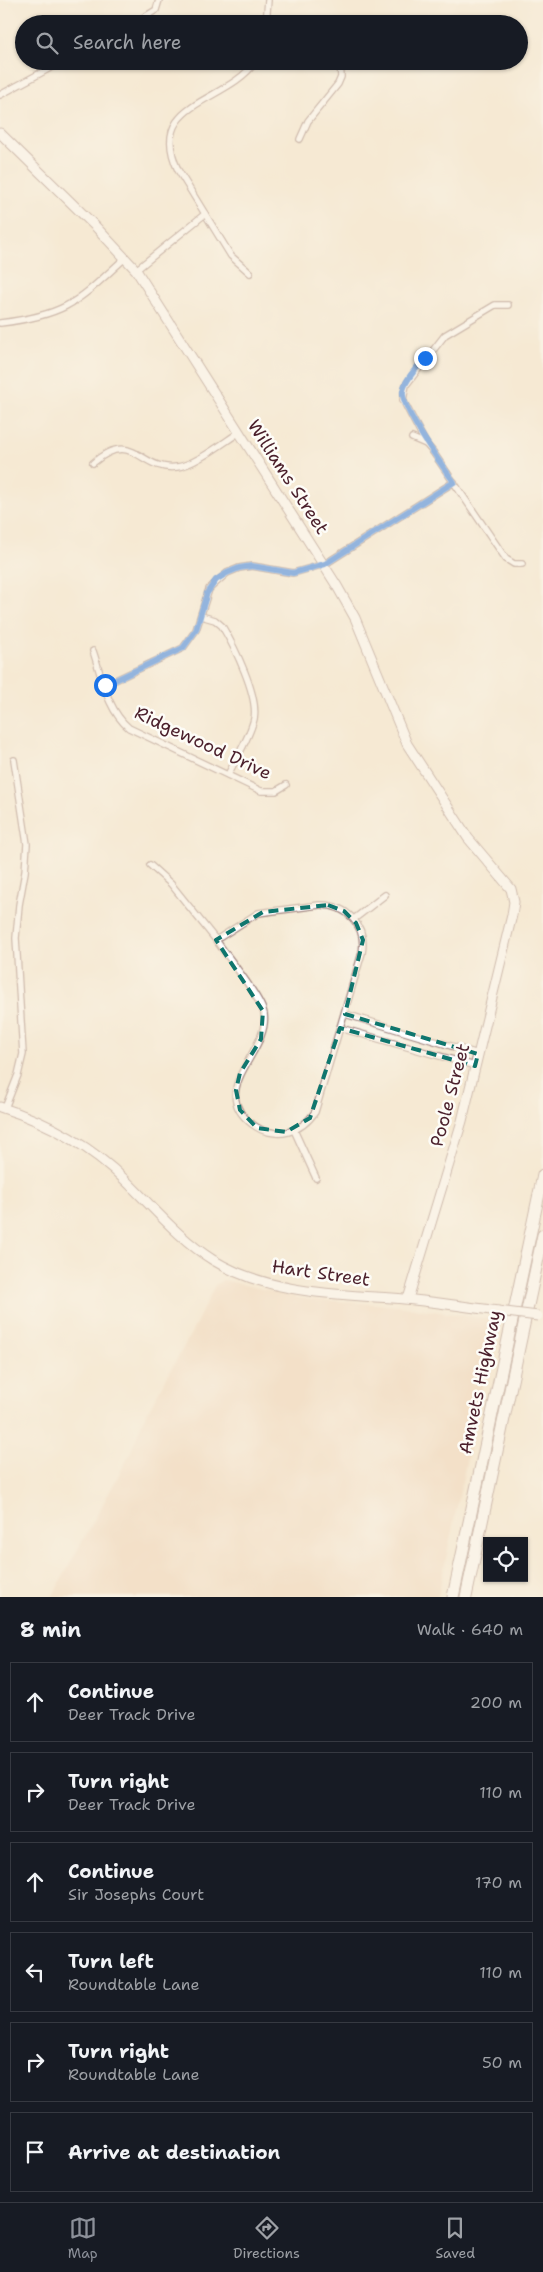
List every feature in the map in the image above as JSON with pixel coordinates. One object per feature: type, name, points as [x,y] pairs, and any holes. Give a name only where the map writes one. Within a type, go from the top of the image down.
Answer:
[{"type":"highway","name":"Amvets Highway","points":[[453,1597],[543,1175]]},
{"type":"highway","name":"Amvets Highway","points":[[466,1597],[543,1235]]},
{"type":"street","points":[[148,15],[156,10],[159,0]]},
{"type":"street","points":[[267,15],[268,0]]},
{"type":"street","points":[[0,95],[46,70]]},
{"type":"street","points":[[247,70],[238,80],[182,113],[174,126],[170,140],[172,156],[178,170],[231,256],[250,273]]},
{"type":"street","points":[[300,139],[308,121],[338,84],[341,70]]},
{"type":"street","name":"Williams Street","points":[[0,134],[136,270],[325,564],[355,618],[398,722],[414,755],[468,838],[509,885],[514,897]]},
{"type":"street","points":[[136,270],[205,214]]},
{"type":"street","points":[[0,323],[42,317],[62,310],[82,298],[124,258]]},
{"type":"street","points":[[508,305],[495,305],[445,335],[406,384],[403,400],[426,444],[506,559],[514,564],[522,564]]},
{"type":"street","points":[[93,463],[104,453],[119,449],[134,452],[157,464],[177,468],[188,464],[240,432]]},
{"type":"street","points":[[412,438],[426,444]]},
{"type":"street","points":[[105,685],[183,648],[196,630],[205,598],[212,585],[221,576],[233,570],[252,566],[293,573],[325,564],[454,482]]},
{"type":"street","points":[[201,616],[214,620],[222,626],[250,688],[254,703],[251,728],[228,775]]},
{"type":"street","name":"Ridgewood Drive","points":[[93,651],[116,714],[129,728],[265,792],[276,791],[286,785]]},
{"type":"street","points":[[2,1107],[18,1075],[23,1054],[16,938],[27,844],[14,760]]},
{"type":"street","points":[[150,865],[170,884],[216,940],[256,996],[264,1016],[261,1039],[238,1077],[236,1090],[238,1106],[247,1120],[261,1130],[278,1133],[294,1130],[308,1121],[317,1108],[362,949],[360,931],[354,919],[344,910],[328,905],[267,911],[253,916],[216,940]]},
{"type":"street","points":[[354,919],[386,895]]},
{"type":"street","name":"Poole Street","points":[[408,1299],[462,1121],[512,915],[514,897]]},
{"type":"street","points":[[345,1014],[478,1054]]},
{"type":"street","points":[[340,1028],[475,1066]]},
{"type":"street","name":"Hart Street","points":[[2,1107],[55,1129],[96,1155],[196,1248],[235,1272],[261,1282],[291,1288],[408,1299],[541,1317]]},
{"type":"street","points":[[294,1130],[316,1178]]},
{"type":"highlighted area","points":[[328,905],[344,911],[356,923],[363,940],[345,1014],[478,1054],[475,1066],[340,1028],[310,1118],[286,1132],[257,1128],[240,1110],[236,1090],[240,1073],[261,1039],[263,1011],[216,940],[263,912]]},
{"type":"shaded area","points":[[223,1280],[300,1298],[399,1306],[496,1320],[438,1597],[52,1597],[130,1454],[143,1420],[189,1337],[215,1285]]},
{"type":"route","points":[[105,685],[174,654],[183,648],[190,641],[196,630],[207,593],[216,580],[227,573],[239,568],[252,566],[293,573],[325,564],[454,482],[434,452],[426,444],[403,400],[406,384],[425,358]]}]
